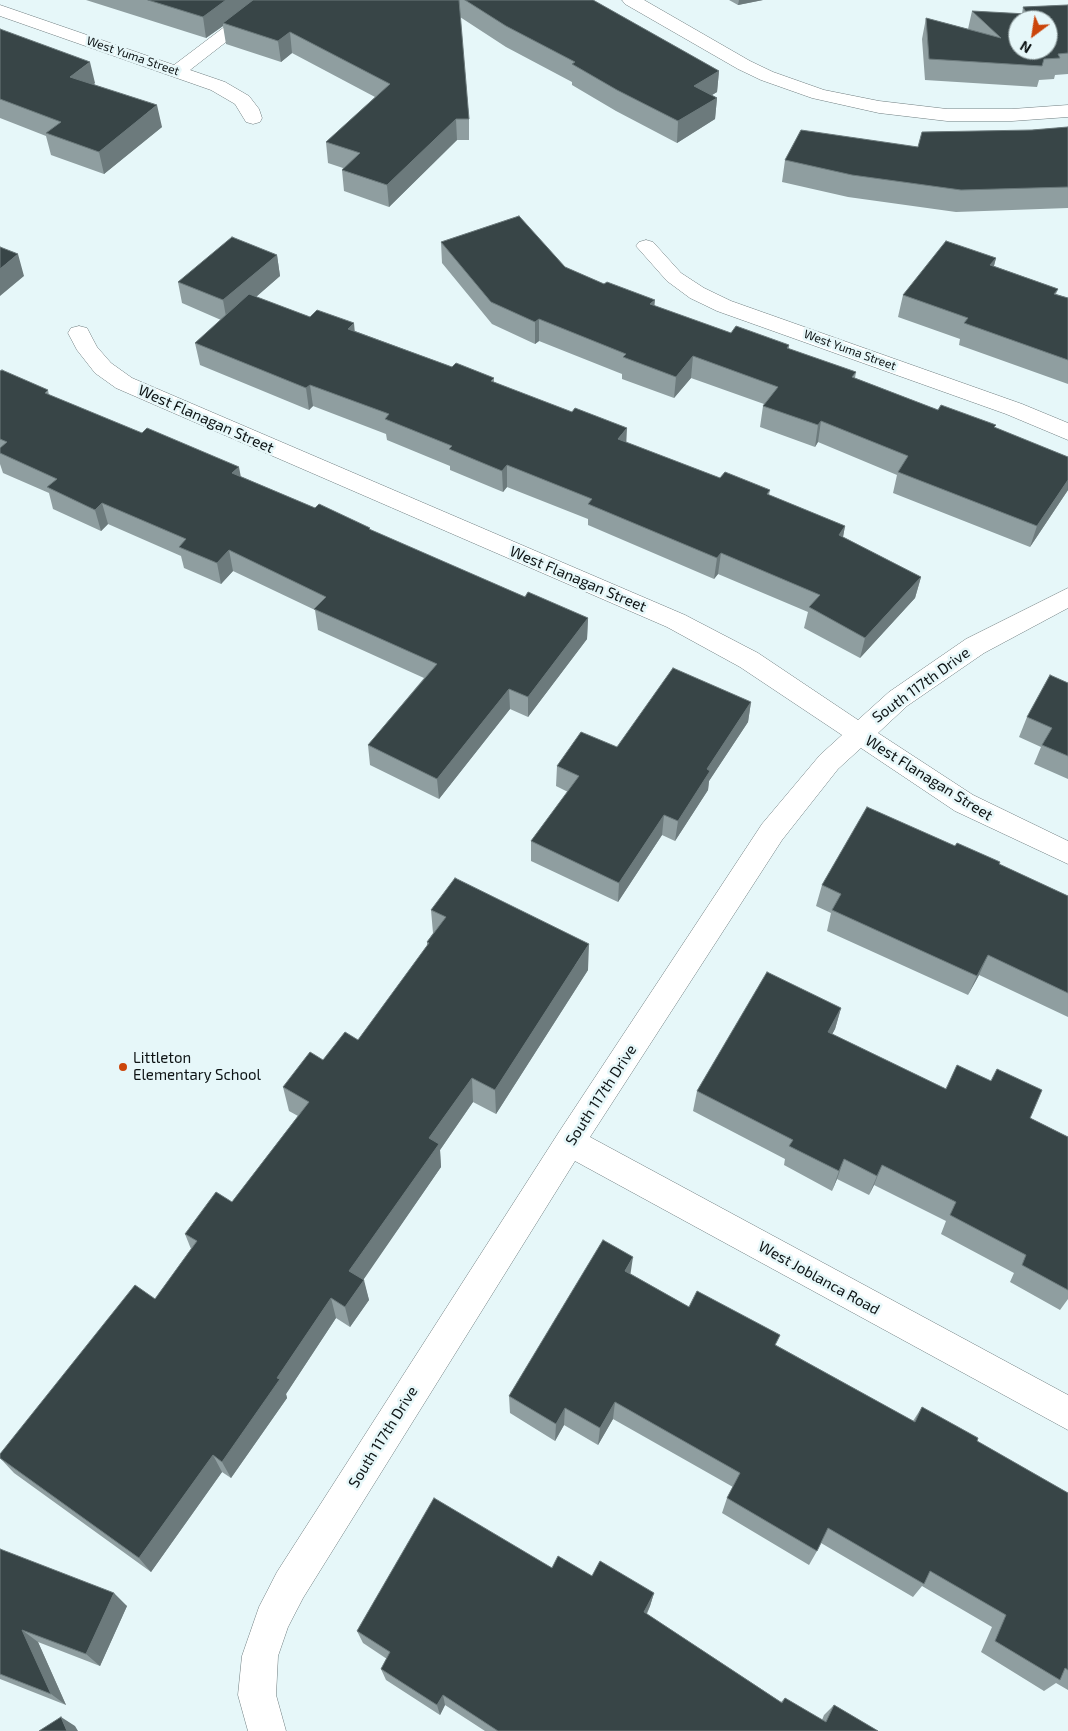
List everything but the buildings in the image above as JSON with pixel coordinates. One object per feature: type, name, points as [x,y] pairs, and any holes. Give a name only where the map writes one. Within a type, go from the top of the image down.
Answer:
[{"type":"street","points":[[177,71],[271,0]]},
{"type":"street","points":[[632,0],[744,65],[767,76],[819,94],[879,107],[947,115],[1012,115],[1068,111]]},
{"type":"street","name":"West Yuma Street","points":[[0,10],[177,71],[230,92],[250,108],[254,118]]},
{"type":"street","name":"West Yuma Street","points":[[646,246],[674,277],[697,293],[724,306],[1014,409],[1068,432]]},
{"type":"street","name":"West Flanagan Street","points":[[79,333],[88,350],[103,368],[124,383],[676,621],[749,660],[857,734],[964,802],[998,821],[1068,853]]},
{"type":"street","name":"South 117th Drive","points":[[267,1731],[257,1695],[260,1656],[272,1620],[290,1585],[570,1142],[747,868],[801,795],[857,734],[898,698],[975,646],[1068,597]]},
{"type":"street","name":"West Joblanca Road","points":[[570,1142],[1068,1413]]},
{"type":"place","name":"Littleton Elementary School","points":[[123,1067]]}]
